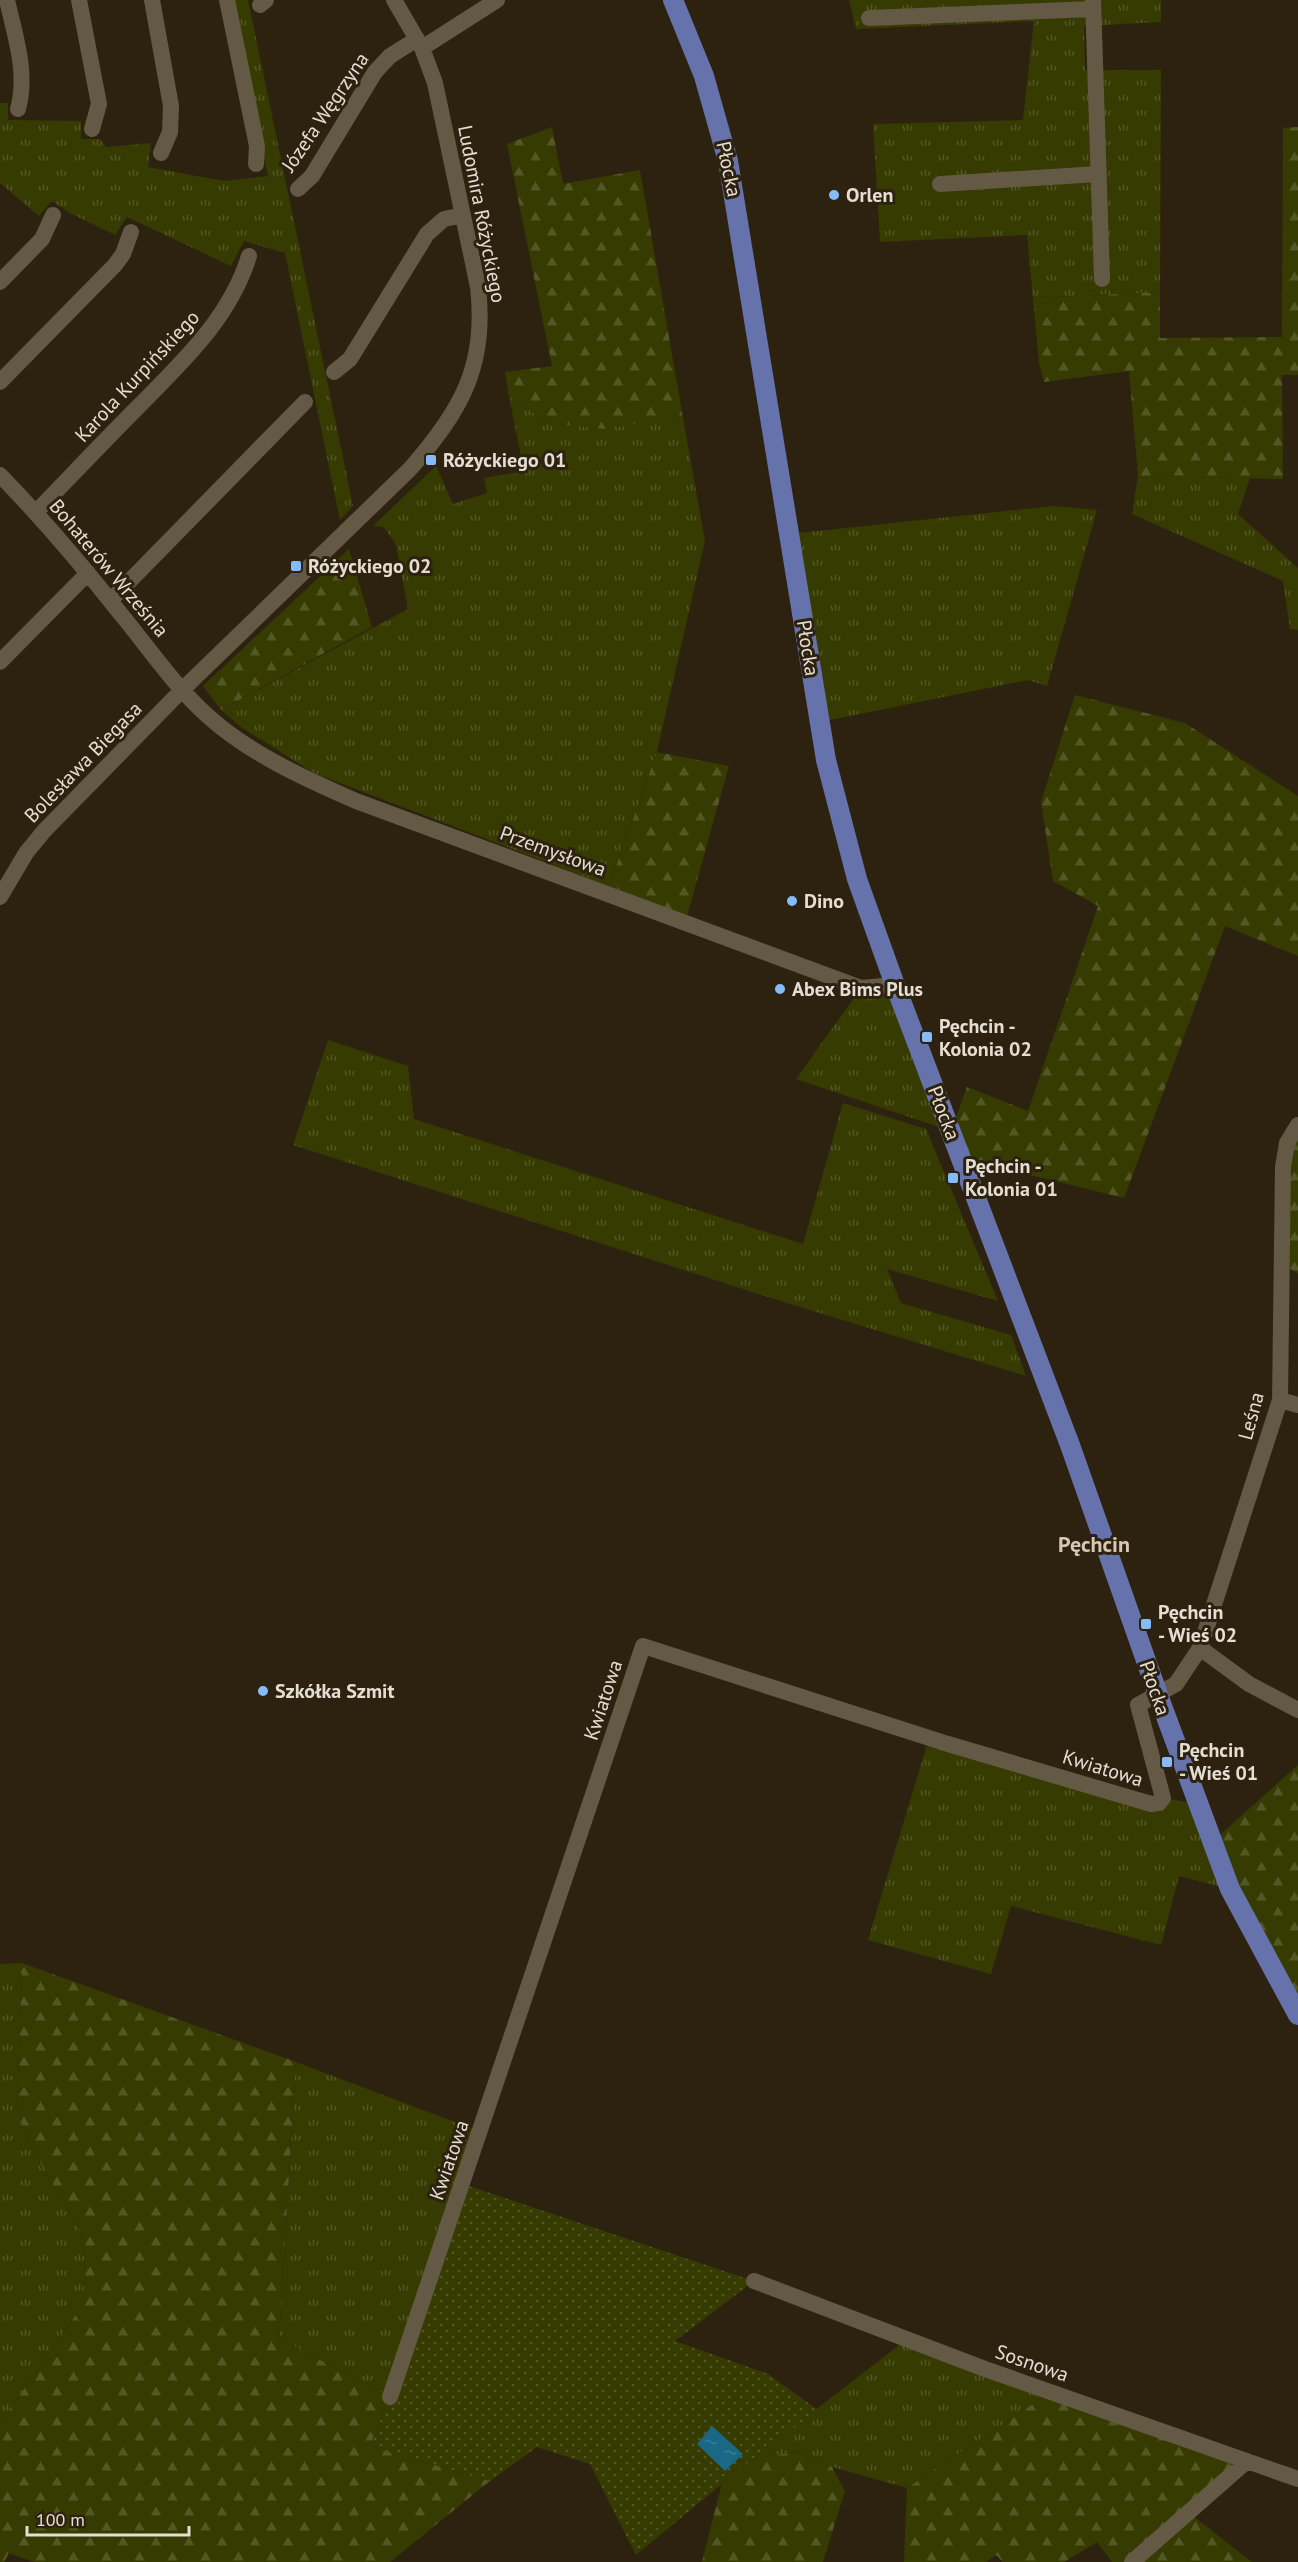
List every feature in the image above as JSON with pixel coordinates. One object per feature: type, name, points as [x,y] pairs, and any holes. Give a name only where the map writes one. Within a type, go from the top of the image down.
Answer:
[{"type":"main road","name":"Płocka","points":[[673,0],[704,76],[728,158],[826,760],[857,879],[895,985],[1071,1445],[1157,1694],[1230,1889],[1298,2016]]},
{"type":"street","points":[[7,0],[24,89],[18,109]]},
{"type":"street","points":[[79,0],[99,104],[92,129]]},
{"type":"street","points":[[152,0],[171,106],[170,132],[161,153]]},
{"type":"street","points":[[227,0],[257,146],[256,164]]},
{"type":"street","name":"Ludomira Różyckiego","points":[[182,690],[410,469],[446,424],[473,369],[479,344],[481,315],[478,287],[435,83],[420,43],[394,0]]},
{"type":"street","name":"Józefa Węgrzyna","points":[[298,189],[312,176],[375,72],[390,56],[420,43],[497,0]]},
{"type":"street","points":[[869,18],[1093,4],[1102,279]]},
{"type":"street","points":[[940,184],[1098,174]]},
{"type":"street","points":[[334,372],[350,359],[427,234],[444,219],[463,214]]},
{"type":"street","points":[[0,282],[42,239],[53,215]]},
{"type":"street","points":[[0,382],[115,265],[123,254],[131,231]]},
{"type":"street","name":"Karola Kurpińskiego","points":[[36,512],[198,346],[222,315],[242,280],[249,256]]},
{"type":"street","points":[[111,600],[305,402]]},
{"type":"street","name":"Bohaterów Września","points":[[0,475],[36,512],[111,600],[182,690],[209,718]]},
{"type":"street","points":[[0,662],[88,573]]},
{"type":"street","name":"Bolesława Biegasa","points":[[0,897],[26,853],[44,831],[182,690]]},
{"type":"street","name":"Przemysłowa","points":[[209,718],[251,747],[300,775],[356,801],[861,988],[895,985]]},
{"type":"street","name":"Leśna","points":[[1157,1694],[1176,1684],[1200,1648],[1280,1400],[1283,1167],[1287,1143],[1298,1125]]},
{"type":"street","points":[[1280,1400],[1298,1405]]},
{"type":"street","name":"Kwiatowa","points":[[390,2397],[643,1646],[939,1741],[1151,1804],[1159,1803],[1163,1798],[1138,1706],[1157,1694]]},
{"type":"street","points":[[1200,1648],[1249,1684],[1298,1710]]},
{"type":"street","name":"Sosnowa","points":[[754,2281],[985,2369],[1298,2479]]},
{"type":"street","points":[[1132,2562],[1247,2461]]},
{"type":"green space","points":[[231,0],[248,0],[353,506],[340,520],[285,253],[244,241],[231,266],[127,217],[115,235],[70,213],[52,201],[39,216],[0,183],[0,103],[8,103],[8,120],[81,121],[81,139],[100,139],[106,147],[151,143],[148,167],[224,181],[268,176]]},
{"type":"green space","points":[[849,0],[1161,0],[1161,22],[1084,26],[1085,70],[1161,70],[1160,292],[1033,298],[1027,235],[880,242],[873,124],[1023,120],[1034,21],[856,29]]},
{"type":"green space","points":[[552,127],[563,184],[640,170],[683,418],[654,420],[605,429],[550,423],[509,397],[505,372],[552,366],[507,144]]},
{"type":"green space","points":[[1298,127],[1298,375],[1282,375],[1283,479],[1138,476],[1129,371],[1044,382],[1039,362],[1033,298],[1160,292],[1160,338],[1282,337],[1283,128]]},
{"type":"green space","points":[[509,397],[550,423],[683,418],[705,541],[657,752],[609,886],[314,773],[241,727],[221,710],[408,609],[396,545],[384,527],[373,526],[436,466],[453,504],[487,493],[484,478],[524,471]]},
{"type":"green space","points":[[1138,476],[1250,478],[1238,514],[1298,568],[1298,630],[1290,629],[1283,581],[1132,514]]},
{"type":"green space","points":[[1054,506],[1097,510],[1047,686],[1028,680],[820,722],[789,534]]},
{"type":"green space","points":[[349,549],[372,627],[221,710],[203,686]]},
{"type":"green space","points":[[1075,695],[1185,723],[1298,796],[1298,956],[1225,926],[1124,1198],[961,1158],[951,1131],[967,1087],[1028,1111],[1098,906],[1053,881],[1041,802]]},
{"type":"green space","points":[[657,752],[729,766],[687,916],[609,886]]},
{"type":"green space","points":[[895,985],[951,1131],[796,1079],[861,988]]},
{"type":"green space","points":[[328,1040],[408,1066],[414,1119],[803,1244],[843,1103],[926,1129],[998,1301],[887,1269],[901,1303],[1011,1335],[1026,1376],[787,1303],[293,1145]]},
{"type":"green space","points":[[1298,1125],[1298,1273],[1282,1265],[1283,1167]]},
{"type":"green space","points":[[929,1738],[1151,1804],[1163,1798],[1198,1804],[1230,1889],[1179,1876],[1161,1945],[1011,1906],[991,1974],[868,1940]]},
{"type":"green space","points":[[1298,1765],[1298,1993],[1289,2001],[1212,1842]]},
{"type":"green space","points":[[22,1963],[17,2108],[33,2151],[85,2239],[84,2303],[0,2423],[0,1964]]},
{"type":"green space","points":[[22,1963],[296,2062],[279,2338],[390,2397],[370,2446],[490,2481],[390,2562],[34,2562],[9,2553],[4,2562],[0,2562],[0,2423],[84,2303],[85,2239],[33,2151],[17,2108]]},
{"type":"green space","points":[[296,2062],[481,2132],[390,2397],[279,2338]]},
{"type":"green space","points":[[463,2184],[754,2281],[675,2341],[768,2374],[818,2410],[752,2459],[636,2555],[590,2464],[537,2447],[490,2481],[370,2446],[390,2397]]},
{"type":"green space","points":[[907,2339],[1051,2392],[907,2488],[832,2467],[794,2452],[752,2459]]},
{"type":"green space","points":[[1051,2392],[1247,2461],[1189,2513],[1252,2562],[1112,2562],[1097,2542],[1064,2562],[1003,2562],[996,2555],[986,2562],[904,2562],[907,2488]]},
{"type":"green space","points":[[794,2452],[832,2467],[845,2491],[823,2562],[702,2562],[722,2483],[752,2459]]},
{"type":"water","points":[[712,2426],[743,2454],[725,2471],[697,2444]]},
{"type":"place","name":"Orlen","points":[[834,195]]},
{"type":"place","name":"Różyckiego 01","points":[[431,460]]},
{"type":"place","name":"Różyckiego 02","points":[[296,566]]},
{"type":"place","name":"Dino","points":[[792,901]]},
{"type":"place","name":"Abex Bims Plus","points":[[780,989]]},
{"type":"place","name":"Pęchcin - Kolonia 02","points":[[927,1037]]},
{"type":"place","name":"Pęchcin - Kolonia 01","points":[[953,1178]]},
{"type":"place","name":"Pęchcin - Wieś 02","points":[[1146,1624]]},
{"type":"place","name":"Szkółka Szmit","points":[[263,1691]]},
{"type":"place","name":"Pęchcin - Wieś 01","points":[[1167,1762]]},
{"type":"district","name":"Pęchcin","points":[[1094,1544]]}]
